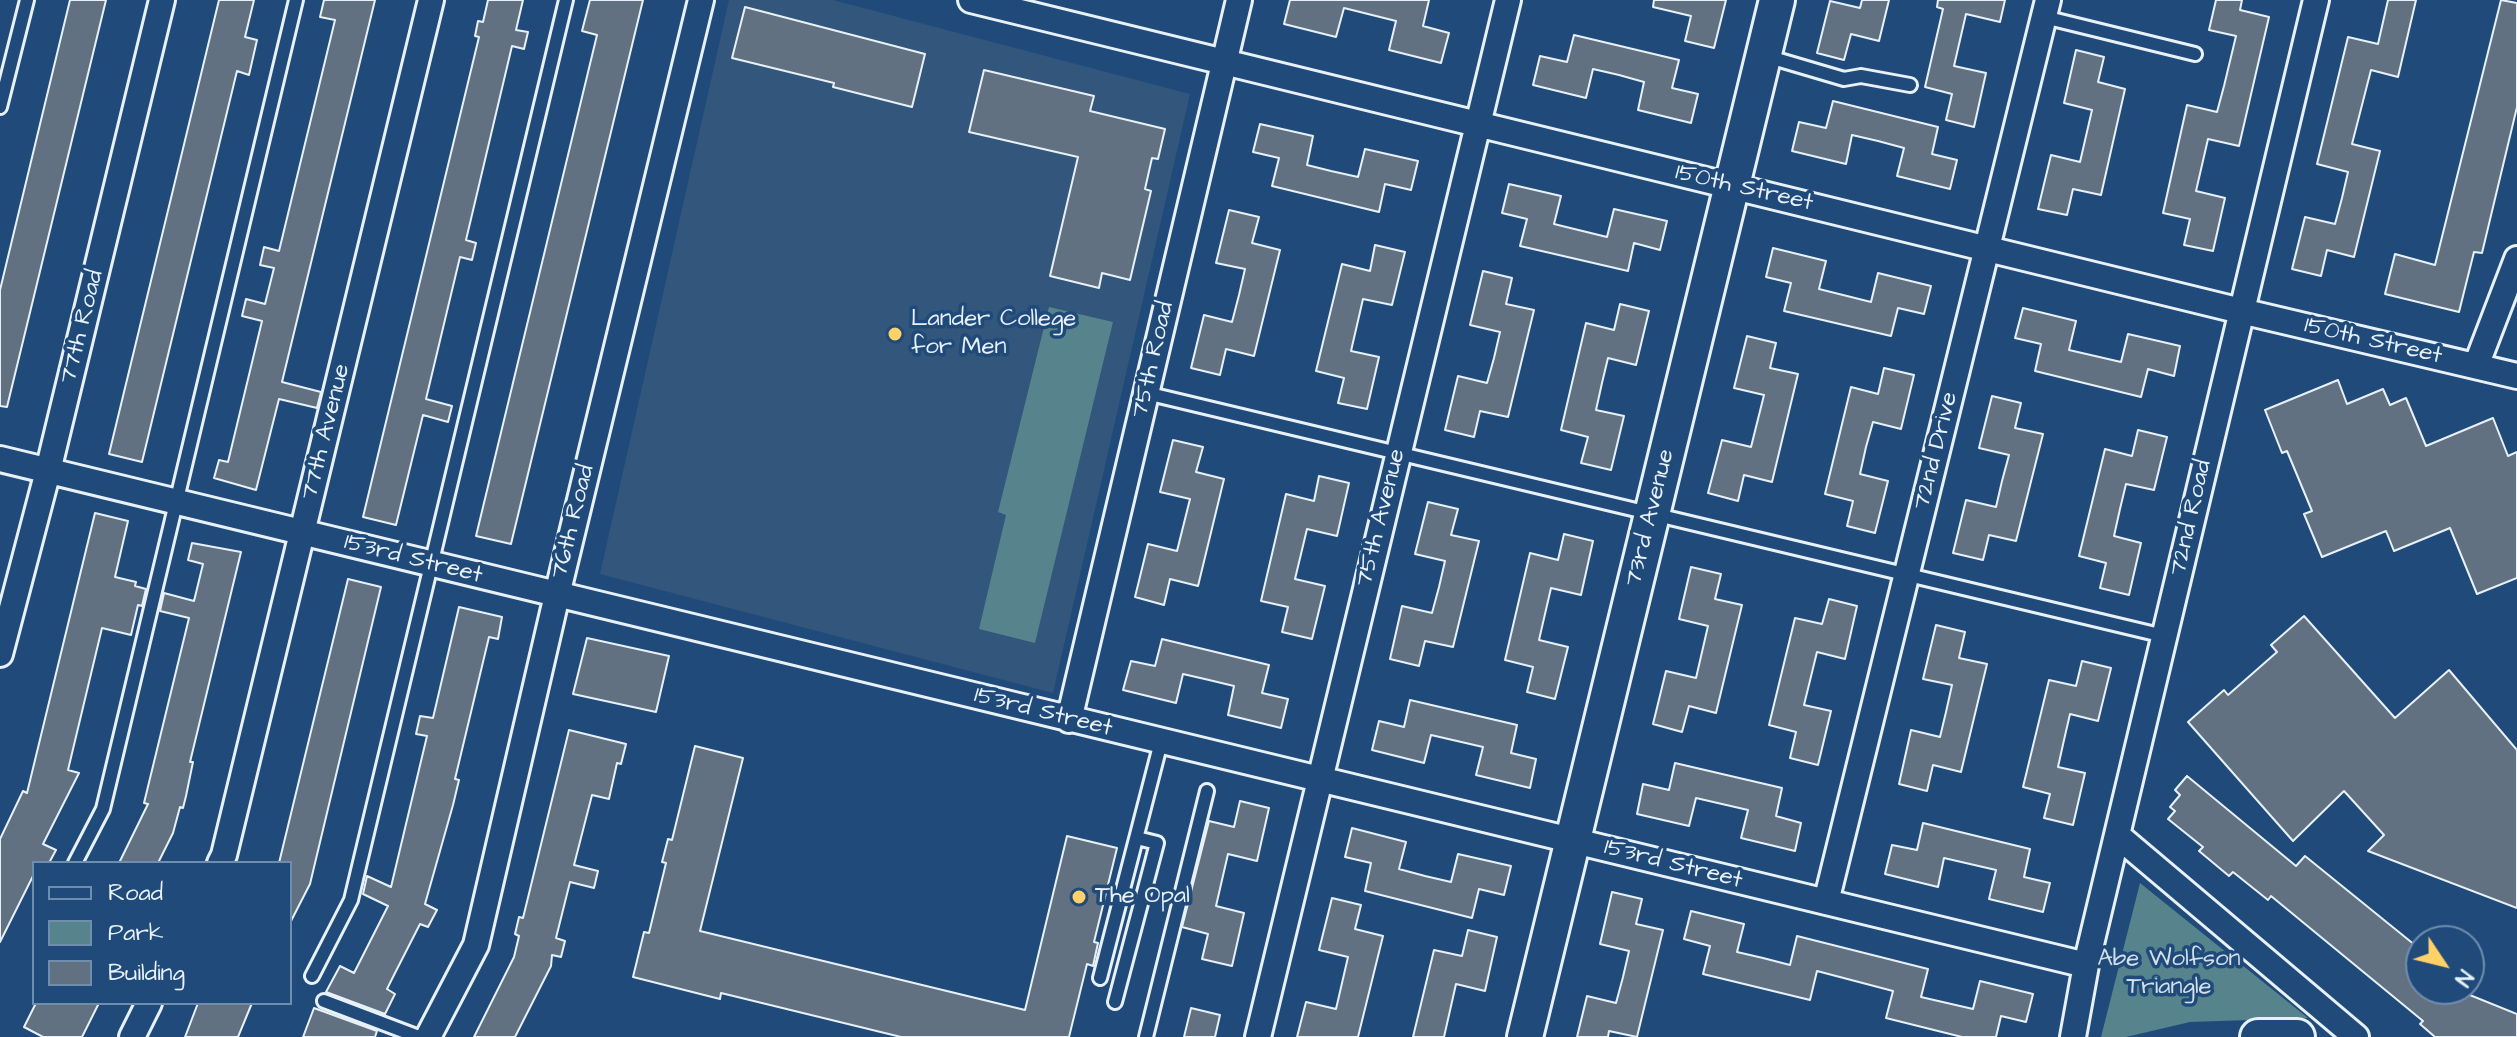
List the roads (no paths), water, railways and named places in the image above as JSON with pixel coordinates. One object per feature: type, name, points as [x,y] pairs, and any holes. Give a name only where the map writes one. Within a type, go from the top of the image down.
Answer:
[{"type":"street","name":"77th Road","points":[[0,654],[48,471],[162,0]]},
{"type":"street","name":"77th Avenue","points":[[220,861],[431,0]]},
{"type":"street","name":"76th Road","points":[[428,1037],[476,945],[701,0]]},
{"type":"street","name":"150th Street","points":[[971,0],[2517,376]]},
{"type":"street","name":"75th Road","points":[[1069,720],[1239,0]]},
{"type":"street","name":"75th Avenue","points":[[1258,1037],[1508,0]]},
{"type":"street","name":"73rd Avenue","points":[[1525,1037],[1777,0]]},
{"type":"street","name":"72nd Road","points":[[2073,1037],[2086,965],[2316,0]]},
{"type":"street","name":"72nd Drive","points":[[1826,902],[2046,9]]},
{"type":"street","points":[[2476,366],[2517,259]]},
{"type":"street","name":"153rd Street","points":[[0,459],[2086,965]]},
{"type":"street","points":[[2117,835],[2356,1037]]},
{"type":"street","points":[[132,1037],[148,1005]]},
{"type":"street","points":[[2258,1037],[2297,1037]]},
{"type":"lane","points":[[0,107],[27,0]]},
{"type":"lane","points":[[76,861],[103,809],[296,0]]},
{"type":"lane","points":[[312,976],[351,900],[566,0]]},
{"type":"lane","points":[[2046,9],[2195,54]]},
{"type":"lane","points":[[1764,55],[1844,79],[1861,76],[1910,85]]},
{"type":"lane","points":[[1146,393],[2164,636]]},
{"type":"lane","points":[[1100,978],[1161,742]]},
{"type":"lane","points":[[1146,1037],[1207,791]]},
{"type":"lane","points":[[1115,1002],[1157,843],[1137,838]]},
{"type":"lane","points":[[324,1001],[419,1037]]},
{"type":"place","name":"Lander College for Men","points":[[895,334]]},
{"type":"place","name":"The Opal","points":[[1079,897]]},
{"type":"park label","name":"Abe Wolfson Triangle","points":[[2169,974]]}]
